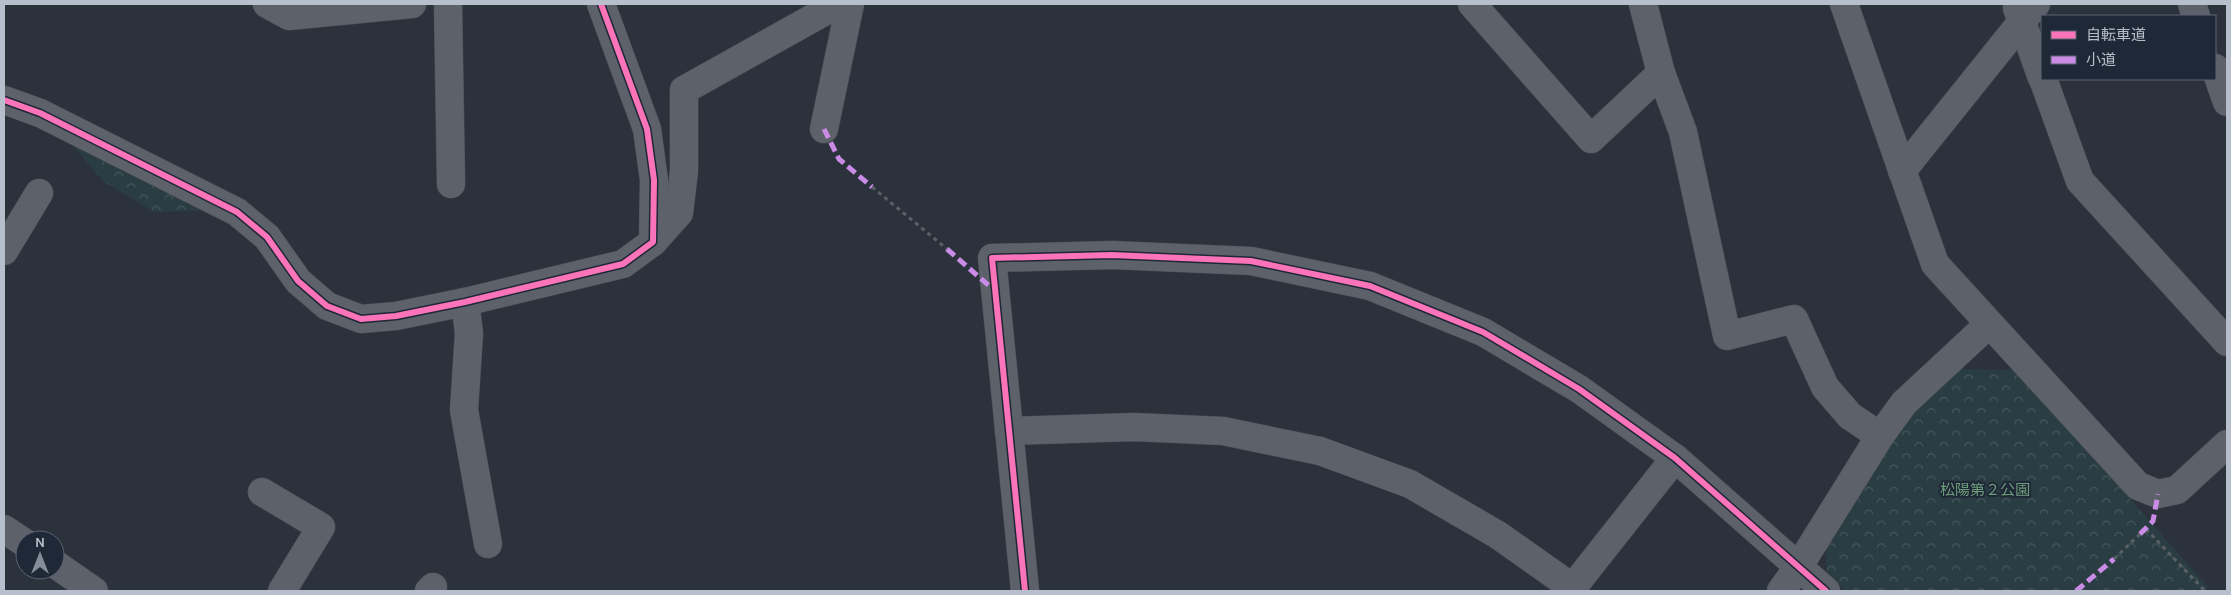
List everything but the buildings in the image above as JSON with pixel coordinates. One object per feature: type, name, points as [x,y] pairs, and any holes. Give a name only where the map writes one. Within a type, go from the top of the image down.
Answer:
[{"type":"street","points":[[267,4],[289,16],[412,4]]},
{"type":"street","points":[[448,4],[452,184]]},
{"type":"street","points":[[601,4],[647,129],[654,180],[653,242]]},
{"type":"street","points":[[4,100],[40,113],[236,212],[267,236],[298,281],[327,306],[361,319],[396,316],[465,302],[623,264],[653,242],[679,213],[684,171],[684,90],[838,4]]},
{"type":"street","points":[[824,129],[850,4]]},
{"type":"street","points":[[1472,4],[1591,139],[1661,73]]},
{"type":"street","points":[[1643,4],[1661,73],[1683,132],[1727,336],[1794,319],[1825,387],[1850,416],[1880,436]]},
{"type":"street","points":[[1844,4],[1935,264],[2138,486],[2158,494],[2176,490],[2227,444]]},
{"type":"street","points":[[1902,171],[2025,10]]},
{"type":"street","points":[[2025,10],[2041,74]]},
{"type":"street","points":[[2216,71],[2227,102]]},
{"type":"street","points":[[2043,80],[2080,181],[2227,342]]},
{"type":"street","points":[[4,251],[39,193]]},
{"type":"street","points":[[1025,591],[992,258],[1112,254],[1251,261],[1370,286],[1483,332],[1579,389],[1675,458],[1800,566],[1826,591]]},
{"type":"street","points":[[465,302],[469,333],[464,410],[488,544]]},
{"type":"street","points":[[1781,591],[1800,566],[1880,436],[1904,402],[1989,324]]},
{"type":"street","points":[[1009,431],[1134,427],[1223,431],[1320,451],[1410,484],[1498,535],[1572,589],[1675,458]]},
{"type":"street","points":[[262,492],[321,528],[282,591]]},
{"type":"street","points":[[4,528],[15,536]]},
{"type":"street","points":[[65,571],[94,591]]},
{"type":"path","points":[[872,187],[947,250]]},
{"type":"path","points":[[2146,529],[2205,591]]},
{"type":"path","points":[[2114,559],[2140,534]]},
{"type":"green space","points":[[71,143],[205,210],[155,212],[104,182]]},
{"type":"green space","name":"松陽第２公園","points":[[1957,369],[2016,370],[2208,587],[2203,591],[1845,591],[1827,572],[1825,543],[1910,417]]},
{"type":"marked path","points":[[824,129],[839,159],[872,187]]},
{"type":"marked path","points":[[947,249],[995,291]]},
{"type":"marked path","points":[[2140,534],[2153,521],[2158,494]]},
{"type":"marked path","points":[[2076,591],[2114,559]]},
{"type":"cycle path","points":[[4,100],[40,113],[237,212],[267,237],[298,281],[327,306],[361,319],[396,316],[465,302],[623,264],[653,242],[654,180],[647,129],[601,4]]},
{"type":"cycle path","points":[[1025,591],[992,258],[1112,255],[1251,261],[1370,286],[1483,332],[1579,389],[1675,458],[1826,591]]}]
